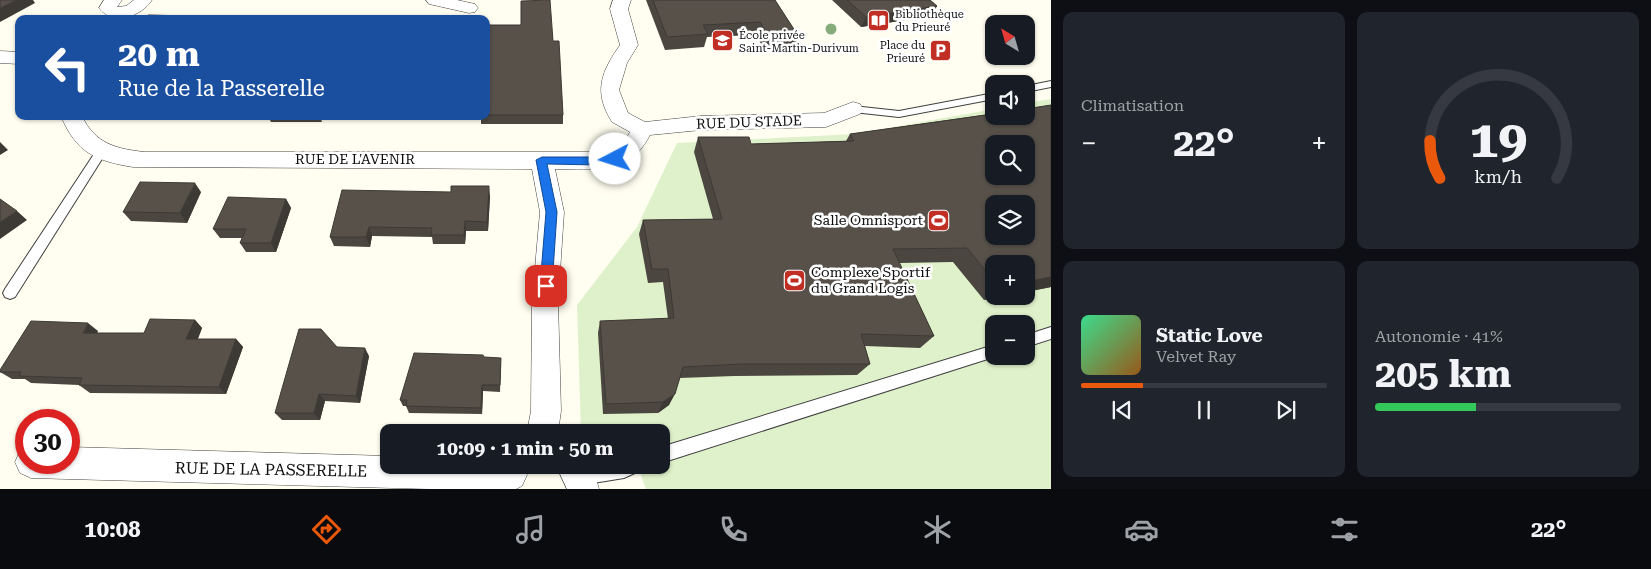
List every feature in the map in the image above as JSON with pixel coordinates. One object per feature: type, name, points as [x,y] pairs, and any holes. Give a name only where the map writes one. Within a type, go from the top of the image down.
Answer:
[{"type":"street","points":[[435,0],[469,8]]},
{"type":"street","points":[[622,0],[619,9],[629,45],[617,63],[609,90],[619,117],[642,129]]},
{"type":"street","points":[[113,10],[133,10],[148,1]]},
{"type":"street","points":[[0,57],[15,58]]},
{"type":"street","name":"RUE DU STADE","points":[[642,129],[701,123],[826,120],[853,109]]},
{"type":"street","name":"RUE DE L'AVENIR","points":[[73,120],[82,138],[102,151],[121,158],[146,160],[599,161],[615,159],[628,153],[634,148],[642,129]]},
{"type":"street","points":[[542,160],[552,212],[545,302],[546,411],[544,424]]},
{"type":"street","name":"RUE DE LA PASSERELLE","points":[[80,464],[512,476]]},
{"type":"lane","points":[[1035,87],[1051,84]]},
{"type":"lane","points":[[853,109],[899,114],[985,98]]},
{"type":"lane","points":[[10,293],[102,151]]},
{"type":"lane","points":[[1035,338],[1051,333]]},
{"type":"lane","points":[[670,452],[985,354]]},
{"type":"lane","points":[[578,477],[598,474]]},
{"type":"green space","name":"Complexe Sportif du Grand Logis","points":[[1051,99],[1051,489],[646,489],[640,474],[670,474],[670,424],[581,424],[577,305],[637,227],[677,143],[855,134],[985,111],[985,125],[1035,125],[1035,102]]},
{"type":"building","points":[[0,0],[16,0],[0,8]]},
{"type":"building","points":[[550,0],[553,41],[559,41],[563,115],[490,115],[490,25],[521,25],[521,1]]},
{"type":"building","points":[[653,0],[775,0],[799,37],[770,39],[760,22],[703,25],[708,34],[667,37]]},
{"type":"building","points":[[847,0],[930,0],[937,6],[866,17]]},
{"type":"building","points":[[1051,105],[1051,277],[1035,280],[1035,255],[985,255],[985,270],[967,248],[893,249],[934,336],[861,334],[870,364],[742,364],[683,367],[675,394],[663,402],[606,404],[600,321],[674,318],[668,269],[652,269],[643,220],[722,219],[698,137],[749,137],[751,144],[854,141],[850,134],[985,115],[985,125],[1035,125],[1035,108]]},
{"type":"building","points":[[140,182],[195,183],[180,213],[123,212]]},
{"type":"building","points":[[451,186],[489,186],[487,222],[465,221],[464,235],[431,235],[432,228],[369,227],[366,237],[330,237],[342,190],[451,192]]},
{"type":"building","points":[[228,197],[286,199],[271,243],[240,243],[246,229],[213,229]]},
{"type":"building","points":[[0,199],[17,211],[0,222]]},
{"type":"building","points":[[150,319],[195,320],[186,339],[236,339],[219,387],[79,385],[82,378],[19,376],[21,372],[0,372],[31,321],[88,323],[83,333],[144,333]]},
{"type":"building","points":[[299,329],[321,329],[337,347],[365,348],[356,396],[319,394],[314,413],[275,413]]},
{"type":"building","points":[[414,353],[483,355],[484,357],[501,358],[500,385],[482,385],[481,408],[406,406],[407,400],[400,400]]},
{"type":"place","name":"Bibliothèque du Prieuré","points":[[879,20]]},
{"type":"place","name":"École privée Saint-Martin-Durivum","points":[[723,41]]},
{"type":"place","name":"Place du Prieuré","points":[[941,51]]},
{"type":"place","name":"Salle Omnisport","points":[[939,220]]},
{"type":"place","name":"Complexe Sportif du Grand Logis","points":[[795,280]]},
{"type":"route","points":[[546,286],[552,212],[542,160],[599,161],[615,159]]}]
